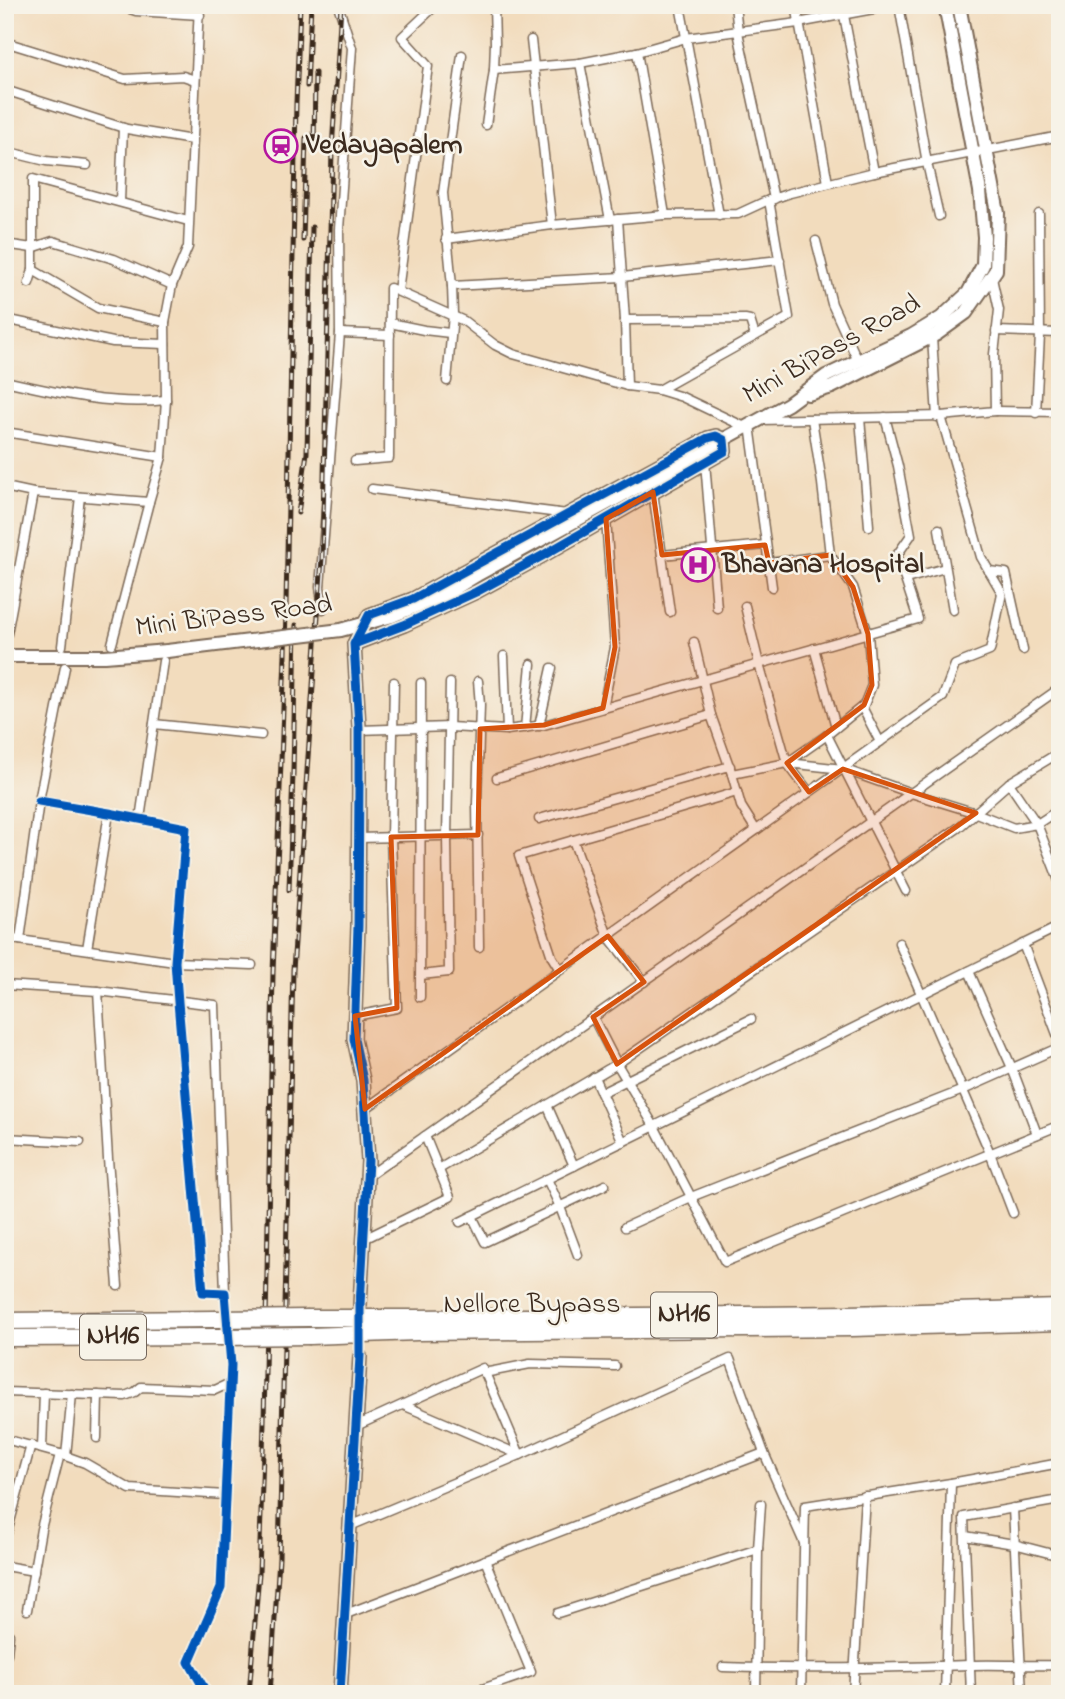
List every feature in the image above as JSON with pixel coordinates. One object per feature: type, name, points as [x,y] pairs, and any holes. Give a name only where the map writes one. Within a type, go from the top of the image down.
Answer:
[{"type":"highway","name":"Nellore Bypass","points":[[5,1321],[850,1314],[1060,1308]]},
{"type":"highway","name":"Nellore Bypass","points":[[5,1338],[852,1328],[1060,1322]]},
{"type":"street","points":[[5,19],[8,5]]},
{"type":"street","points":[[118,5],[136,10],[200,15]]},
{"type":"street","points":[[112,643],[162,457],[166,400],[165,322],[172,285],[188,247],[199,5]]},
{"type":"street","points":[[323,609],[320,587],[340,332],[339,229],[352,48],[338,5]]},
{"type":"street","points":[[398,291],[428,66],[402,37],[436,5]]},
{"type":"street","points":[[486,125],[494,70],[494,5]]},
{"type":"street","points":[[680,5],[719,215]]},
{"type":"street","points":[[659,390],[789,317],[772,200],[735,5]]},
{"type":"street","points":[[796,5],[828,183]]},
{"type":"street","points":[[494,70],[580,62],[637,52],[686,38],[799,23],[843,10],[897,5],[939,216]]},
{"type":"street","name":"Mini BiPass Road","points":[[5,656],[105,656],[167,651],[341,630],[392,616],[447,593],[724,440],[800,396],[827,376],[929,326],[968,293],[983,265],[984,237],[980,191],[945,5]]},
{"type":"street","points":[[800,396],[832,387],[932,337],[966,313],[996,270],[998,212],[959,5]]},
{"type":"street","points":[[843,10],[874,172]]},
{"type":"street","points":[[531,40],[552,225]]},
{"type":"street","points":[[5,42],[125,79],[183,76],[195,80]]},
{"type":"street","points":[[637,52],[665,215]]},
{"type":"street","points":[[447,381],[453,315],[443,193],[463,55]]},
{"type":"street","points":[[580,62],[614,219],[622,277],[627,386]]},
{"type":"street","points":[[5,90],[123,128],[192,140]]},
{"type":"street","points":[[120,201],[123,128]]},
{"type":"street","points":[[446,239],[614,219],[738,214],[772,200],[828,183],[1060,136]]},
{"type":"street","points":[[5,151],[46,161],[87,165]]},
{"type":"street","points":[[29,283],[33,270],[33,179],[188,221]]},
{"type":"street","points":[[1037,413],[1040,333],[1039,214]]},
{"type":"street","points":[[5,244],[32,248],[53,241],[114,259],[172,285]]},
{"type":"street","points":[[816,241],[832,304],[858,361]]},
{"type":"street","points":[[452,286],[622,277],[780,260]]},
{"type":"street","points":[[33,270],[98,307],[165,322]]},
{"type":"street","points":[[992,278],[999,310],[994,354],[995,411]]},
{"type":"street","points":[[355,461],[388,458],[390,288],[453,315],[513,355],[627,386],[659,390],[751,424],[995,411],[1060,412]]},
{"type":"street","points":[[5,319],[113,342],[165,344]]},
{"type":"street","points":[[625,320],[745,319],[750,320],[755,337]]},
{"type":"street","points":[[390,323],[450,333]]},
{"type":"street","points":[[996,331],[1060,333]]},
{"type":"street","points":[[340,332],[390,335]]},
{"type":"street","points":[[365,1109],[943,697],[955,665],[990,651],[1002,593],[981,557],[939,416],[932,337]]},
{"type":"street","points":[[5,381],[66,394],[141,403],[166,400]]},
{"type":"street","points":[[860,418],[869,526]]},
{"type":"street","points":[[359,730],[449,727],[507,730],[539,726],[918,619],[897,555],[911,535],[898,466],[885,418]]},
{"type":"street","points":[[787,763],[862,707],[872,685],[868,634],[853,587],[830,555],[812,419]]},
{"type":"street","points":[[751,424],[772,587]]},
{"type":"street","points":[[5,432],[162,457]]},
{"type":"street","points":[[354,644],[404,625],[476,592],[542,556],[725,451],[724,440],[716,436],[708,438],[413,599],[369,615],[354,644],[359,730],[358,926],[354,1039],[363,1080],[368,1161],[360,1305]]},
{"type":"street","points":[[705,462],[717,608]]},
{"type":"street","points":[[5,487],[33,493],[149,502]]},
{"type":"street","points":[[372,489],[569,514]]},
{"type":"street","points":[[653,492],[670,612]]},
{"type":"street","points":[[5,645],[33,493]]},
{"type":"street","points":[[62,646],[80,497]]},
{"type":"street","points":[[603,708],[615,646],[606,519]]},
{"type":"street","points":[[939,529],[953,610]]},
{"type":"street","points":[[662,555],[765,545]]},
{"type":"street","points":[[769,563],[830,555]]},
{"type":"street","points":[[906,579],[945,568]]},
{"type":"street","points":[[989,571],[1006,573],[1023,650]]},
{"type":"street","points":[[745,606],[758,664],[787,763],[809,793]]},
{"type":"street","points":[[694,642],[710,715],[731,770],[741,806],[756,830]]},
{"type":"street","points":[[814,648],[836,727]]},
{"type":"street","points":[[504,656],[507,730]]},
{"type":"street","points":[[140,819],[163,661]]},
{"type":"street","points":[[525,728],[531,664]]},
{"type":"street","points":[[20,940],[38,802],[65,667]]},
{"type":"street","points":[[539,726],[552,668]]},
{"type":"street","points":[[478,681],[481,705],[479,947]]},
{"type":"street","points":[[355,1016],[397,1008],[391,837],[394,682]]},
{"type":"street","points":[[421,683],[421,997]]},
{"type":"street","points":[[421,975],[449,972],[447,836],[450,683]]},
{"type":"street","points":[[367,1177],[871,821],[1059,692]]},
{"type":"street","points":[[862,707],[880,743]]},
{"type":"street","points":[[498,778],[710,715]]},
{"type":"street","points":[[154,724],[261,735]]},
{"type":"street","points":[[827,735],[906,891]]},
{"type":"street","points":[[439,1169],[617,1064],[958,828],[1009,783],[1060,752]]},
{"type":"street","points":[[538,819],[731,770],[787,763],[843,769],[1014,828],[1037,824],[1060,810]]},
{"type":"street","points":[[1009,783],[1037,824],[1060,883]]},
{"type":"street","points":[[560,970],[551,957],[519,856],[737,792]]},
{"type":"street","points":[[38,802],[186,828],[175,962],[202,1292],[225,1293]]},
{"type":"street","points":[[87,949],[109,813]]},
{"type":"street","points":[[359,838],[478,835]]},
{"type":"street","points":[[573,840],[608,936],[643,982]]},
{"type":"street","points":[[460,1222],[1060,926]]},
{"type":"street","points":[[5,938],[175,962],[252,965]]},
{"type":"street","points":[[899,943],[990,1153],[1013,1213]]},
{"type":"street","points":[[625,1227],[691,1197],[962,1090],[1060,1045],[1023,944]]},
{"type":"street","points":[[969,971],[1012,1068],[1037,1134]]},
{"type":"street","points":[[5,985],[98,991],[215,1005],[225,1293],[231,1365],[221,1588],[189,1662],[206,1692]]},
{"type":"street","points":[[98,991],[118,1286]]},
{"type":"street","points":[[593,1017],[725,1262],[1060,1125]]},
{"type":"street","points":[[601,1093],[751,1018]]},
{"type":"street","points":[[594,1077],[623,1142]]},
{"type":"street","points":[[547,1105],[574,1166]]},
{"type":"street","points":[[363,1239],[450,1197],[425,1136]]},
{"type":"street","points":[[5,1138],[80,1142]]},
{"type":"street","points":[[547,1179],[578,1255]]},
{"type":"street","points":[[472,1216],[485,1242],[605,1185]]},
{"type":"street","points":[[340,1694],[360,1356]]},
{"type":"street","points":[[351,1526],[520,1455],[730,1359],[765,1453],[804,1543]]},
{"type":"street","points":[[484,1373],[530,1364],[615,1366]]},
{"type":"street","points":[[356,1426],[482,1368],[520,1455]]},
{"type":"street","points":[[5,1392],[125,1396],[141,1387],[215,1390],[230,1383]]},
{"type":"street","points":[[42,1448],[44,1393]]},
{"type":"street","points":[[27,1610],[41,1529],[63,1455],[72,1394]]},
{"type":"street","points":[[97,1438],[98,1395]]},
{"type":"street","points":[[403,1405],[520,1455]]},
{"type":"street","points":[[5,1439],[85,1463],[130,1489],[225,1495]]},
{"type":"street","points":[[5,1539],[32,1445]]},
{"type":"street","points":[[345,1614],[765,1453]]},
{"type":"street","points":[[801,1694],[805,1506],[1060,1463]]},
{"type":"street","points":[[944,1694],[951,1483]]},
{"type":"street","points":[[853,1694],[865,1496]]},
{"type":"street","points":[[971,1694],[964,1517],[1060,1500]]},
{"type":"street","points":[[756,1694],[761,1504]]},
{"type":"street","points":[[1013,1508],[1022,1694]]},
{"type":"street","points":[[965,1536],[1014,1544],[1060,1557]]},
{"type":"street","points":[[558,1613],[758,1549]]},
{"type":"street","points":[[468,1694],[531,1672],[485,1560]]},
{"type":"street","points":[[5,1566],[34,1571]]},
{"type":"street","points":[[5,1634],[9,1635],[7,1654],[5,1653]]},
{"type":"street","points":[[723,1667],[854,1669],[1060,1665]]},
{"type":"highlighted area","points":[[653,492],[662,555],[765,545],[769,563],[830,555],[853,587],[868,634],[872,685],[864,705],[787,763],[809,792],[843,769],[976,813],[617,1064],[593,1017],[644,982],[608,936],[365,1109],[355,1016],[397,1008],[391,837],[478,835],[480,729],[544,725],[603,708],[615,647],[606,519]]},
{"type":"railway","points":[[249,1694],[259,1573],[264,1422],[273,973],[285,655],[300,5]]},
{"type":"railway","points":[[307,86],[311,5]]},
{"type":"railway","points":[[270,1694],[279,1558],[293,970],[322,558],[332,150],[341,5]]},
{"type":"railway","points":[[314,150],[315,73]]},
{"type":"railway","points":[[303,240],[306,138]]},
{"type":"railway","points":[[298,513],[307,453],[312,227]]},
{"type":"railway","points":[[289,890],[296,625]]},
{"type":"cycle path","points":[[340,1694],[360,1356],[368,1161],[363,1080],[354,1039],[359,781],[354,644],[369,615],[413,599],[708,438],[716,436],[724,440],[725,451],[542,556],[476,592],[404,625],[354,644]]},
{"type":"cycle path","points":[[39,801],[186,828],[175,962],[178,1002],[203,1292],[225,1293],[231,1365],[221,1588],[189,1662],[206,1692]]},
{"type":"place","name":"Vedayapalem","points":[[281,146]]},
{"type":"place","name":"Bhavana Hospital","points":[[698,565]]}]
